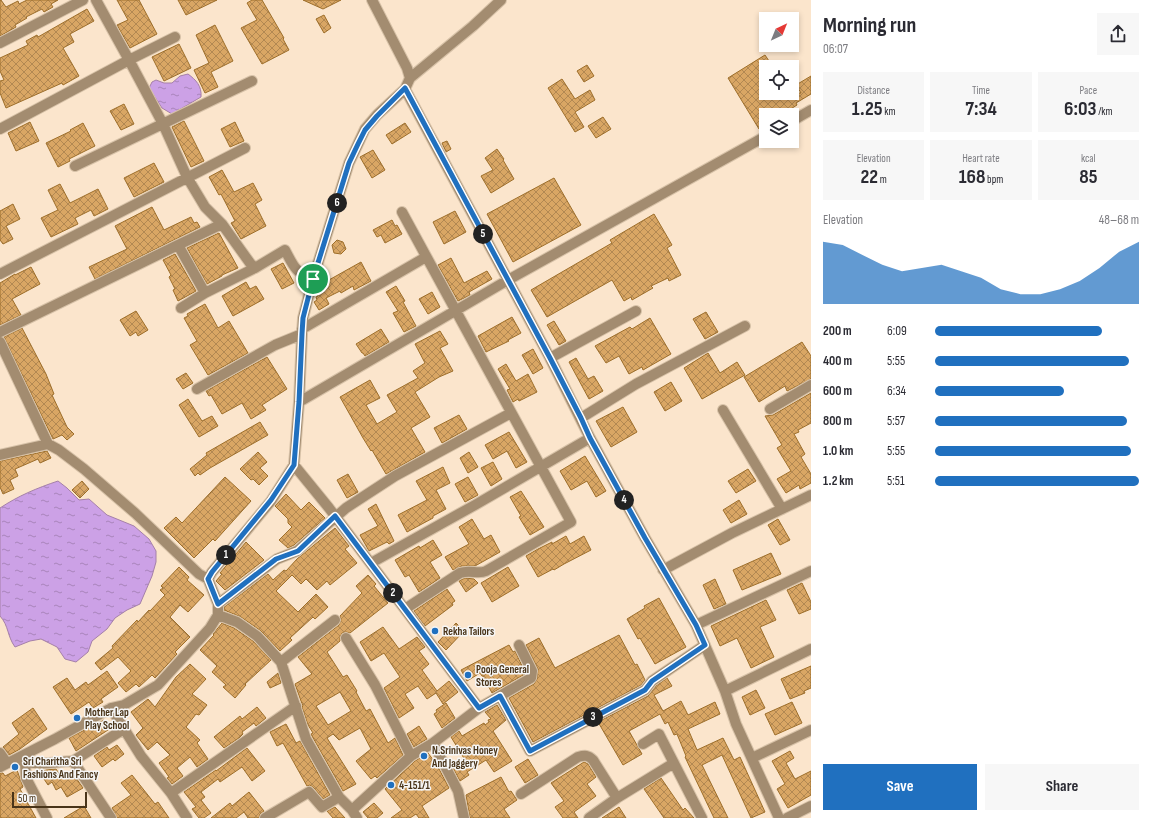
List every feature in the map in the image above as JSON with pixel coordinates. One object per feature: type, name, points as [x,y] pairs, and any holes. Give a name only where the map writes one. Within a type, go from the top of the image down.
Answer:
[{"type":"street","points":[[0,43],[83,0]]},
{"type":"street","points":[[96,0],[163,124],[187,177],[205,207],[222,224],[255,268]]},
{"type":"street","points":[[372,0],[407,68],[410,78]]},
{"type":"street","points":[[208,579],[212,572],[271,500],[294,465],[303,318],[313,279],[349,163],[365,130],[405,88],[410,78],[473,26],[501,0]]},
{"type":"street","points":[[0,129],[175,37]]},
{"type":"street","points":[[75,166],[252,81]]},
{"type":"street","points":[[405,88],[550,358],[590,438],[663,570],[696,625],[725,691],[736,724],[779,818]]},
{"type":"street","points":[[799,117],[811,110]]},
{"type":"street","points":[[299,402],[508,280],[759,140]]},
{"type":"street","points":[[0,274],[245,148]]},
{"type":"street","points":[[402,212],[571,522],[486,571],[481,573],[469,570],[460,573],[405,609]]},
{"type":"street","points":[[0,332],[222,224]]},
{"type":"street","points":[[178,245],[205,293]]},
{"type":"street","points":[[181,308],[205,293],[255,268],[285,250],[296,270],[302,275],[313,279]]},
{"type":"street","points":[[197,389],[302,331],[426,257]]},
{"type":"street","points":[[550,358],[636,311]]},
{"type":"street","points":[[581,418],[636,384],[746,326]]},
{"type":"street","points":[[0,342],[48,444],[59,450],[84,469],[135,513],[199,574],[208,579],[218,610],[257,636],[281,662],[306,740],[339,797],[354,814],[411,756],[434,743],[479,708],[531,678],[532,671],[519,645]]},
{"type":"street","points":[[770,409],[811,385]]},
{"type":"street","points":[[722,410],[782,509]]},
{"type":"street","points":[[12,763],[111,708],[124,706],[158,685],[210,628],[218,610],[276,559],[298,551],[335,516],[395,476],[511,413]]},
{"type":"street","points":[[371,563],[590,438]]},
{"type":"street","points":[[0,455],[48,444]]},
{"type":"street","points":[[294,465],[371,563],[479,708]]},
{"type":"street","points":[[663,570],[732,532],[811,495]]},
{"type":"street","points":[[696,625],[811,571]]},
{"type":"street","points":[[281,662],[335,620]]},
{"type":"street","points":[[346,638],[376,685],[411,756]]},
{"type":"street","points":[[500,696],[530,751],[645,690],[652,681],[705,645]]},
{"type":"street","points":[[725,691],[811,649]]},
{"type":"street","points":[[171,793],[296,706]]},
{"type":"street","points":[[111,708],[142,756],[171,793],[187,818]]},
{"type":"street","points":[[12,763],[73,761],[124,729]]},
{"type":"street","points":[[752,758],[811,730]]},
{"type":"street","points":[[643,744],[659,734],[702,818]]},
{"type":"street","points":[[434,743],[458,791],[464,818]]},
{"type":"street","points":[[0,753],[26,778],[47,818]]},
{"type":"street","points":[[522,794],[578,756],[585,755],[590,756],[593,760],[617,798]]},
{"type":"street","points":[[73,761],[111,818]]},
{"type":"street","points":[[589,818],[617,798],[674,763]]},
{"type":"street","points":[[265,818],[309,792],[322,807],[339,797]]},
{"type":"street","points":[[787,818],[811,806]]},
{"type":"water","points":[[188,74],[198,84],[201,90],[201,97],[172,114],[162,108],[149,88],[152,82],[156,80],[164,83],[172,83],[180,76]]},
{"type":"water","points":[[58,481],[79,500],[89,499],[107,515],[134,526],[149,539],[156,551],[156,562],[152,576],[140,604],[115,618],[107,629],[92,641],[88,652],[76,662],[65,659],[57,647],[41,639],[30,641],[15,647],[0,616],[0,508],[43,486]]},
{"type":"building","points":[[0,0],[6,7],[18,1],[19,4],[27,0],[58,0],[51,4],[53,7],[44,12],[42,9],[26,17],[27,18],[15,25],[16,27],[0,36]]},
{"type":"building","points":[[117,0],[139,0],[157,34],[130,48],[117,25],[128,20]]},
{"type":"building","points":[[178,0],[217,0],[186,15]]},
{"type":"building","points":[[252,0],[262,0],[284,38],[283,39],[289,50],[262,64],[241,28],[257,20],[247,3]]},
{"type":"building","points":[[303,0],[341,0],[323,9]]},
{"type":"building","points":[[87,9],[94,21],[70,34],[74,42],[63,48],[79,76],[63,85],[62,83],[6,108],[0,93],[0,81],[4,80],[0,71],[0,58],[28,45],[26,41],[37,35],[38,37]]},
{"type":"building","points":[[324,15],[331,28],[324,33],[316,19]]},
{"type":"building","points":[[215,25],[233,61],[211,72],[218,87],[205,93],[194,70],[209,63],[196,35]]},
{"type":"building","points":[[179,44],[191,68],[164,81],[152,57]]},
{"type":"building","points":[[765,55],[768,60],[759,60],[759,100],[799,100],[799,93],[801,93],[799,90],[799,83],[811,76],[811,94],[796,103],[797,105],[792,108],[759,108],[759,129],[728,78]]},
{"type":"building","points":[[587,65],[594,76],[584,82],[577,71]]},
{"type":"building","points":[[562,79],[575,99],[590,90],[595,100],[575,112],[584,127],[575,132],[548,88]]},
{"type":"building","points":[[124,104],[134,124],[121,130],[110,111]]},
{"type":"building","points":[[603,117],[611,129],[596,138],[588,126]]},
{"type":"building","points":[[184,121],[204,161],[191,167],[172,127]]},
{"type":"building","points":[[30,122],[39,141],[16,151],[8,133]]},
{"type":"building","points":[[235,122],[244,141],[230,147],[221,129]]},
{"type":"building","points":[[83,123],[95,146],[69,159],[70,161],[58,167],[46,143],[71,131],[70,130]]},
{"type":"building","points":[[405,123],[411,132],[392,144],[386,135]]},
{"type":"building","points":[[447,141],[451,149],[446,152],[442,143]]},
{"type":"building","points":[[497,149],[514,179],[491,193],[481,176],[493,170],[485,158]]},
{"type":"building","points":[[373,150],[385,170],[372,178],[360,157]]},
{"type":"building","points":[[154,163],[164,182],[134,197],[124,178]]},
{"type":"building","points":[[222,170],[234,192],[253,183],[262,200],[255,204],[266,226],[241,239],[231,223],[235,221],[221,194],[219,195],[209,177]]},
{"type":"building","points":[[554,178],[581,225],[513,262],[487,214]]},
{"type":"building","points":[[60,184],[70,203],[98,189],[108,209],[94,216],[91,210],[75,218],[78,224],[51,237],[41,218],[58,210],[48,190]]},
{"type":"building","points":[[13,204],[20,219],[6,226],[13,239],[3,244],[0,240],[0,211]]},
{"type":"building","points":[[152,207],[164,230],[191,217],[194,223],[197,222],[200,227],[95,279],[89,267],[127,249],[115,226]]},
{"type":"building","points":[[455,211],[466,232],[444,244],[433,222]]},
{"type":"building","points":[[654,214],[672,245],[667,248],[681,275],[669,281],[668,278],[651,286],[653,288],[632,300],[631,297],[624,301],[612,280],[547,317],[531,290],[612,243],[610,240]]},
{"type":"building","points":[[392,220],[402,234],[385,243],[381,235],[377,237],[373,230]]},
{"type":"building","points":[[219,233],[238,268],[207,284],[187,248]]},
{"type":"building","points":[[337,240],[343,242],[346,249],[341,254],[334,253],[332,245]]},
{"type":"building","points":[[175,254],[196,291],[178,301],[173,290],[175,289],[169,277],[171,275],[163,260]]},
{"type":"building","points":[[451,258],[464,283],[487,271],[492,279],[469,292],[470,295],[458,301],[438,265]]},
{"type":"building","points":[[361,262],[371,281],[354,290],[353,286],[341,293],[340,291],[326,298],[329,304],[319,310],[314,302],[317,300],[317,294],[323,291],[320,285]]},
{"type":"building","points":[[283,263],[294,283],[282,289],[271,269]]},
{"type":"building","points":[[31,267],[40,284],[12,299],[21,315],[0,325],[0,283]]},
{"type":"building","points":[[246,282],[250,289],[256,286],[264,299],[233,316],[222,296]]},
{"type":"building","points":[[396,286],[405,301],[403,302],[416,326],[404,332],[393,313],[398,311],[386,292]]},
{"type":"building","points":[[432,292],[440,307],[428,314],[419,299]]},
{"type":"building","points":[[205,304],[218,328],[229,321],[248,353],[208,375],[190,345],[197,341],[184,318],[188,316],[187,314]]},
{"type":"building","points":[[136,311],[148,330],[138,336],[136,332],[130,336],[120,320]]},
{"type":"building","points":[[706,312],[718,332],[705,339],[693,319]]},
{"type":"building","points":[[512,317],[521,333],[508,340],[509,341],[486,352],[478,336]]},
{"type":"building","points":[[650,318],[671,354],[643,370],[642,367],[629,374],[619,356],[606,363],[595,346],[630,327],[632,329]]},
{"type":"building","points":[[554,321],[566,341],[559,345],[547,325]]},
{"type":"building","points":[[22,328],[46,374],[54,394],[52,395],[67,427],[74,434],[67,440],[62,435],[53,439],[4,337]]},
{"type":"building","points":[[381,329],[389,342],[365,356],[356,344]]},
{"type":"building","points":[[440,331],[448,344],[440,348],[453,371],[439,377],[415,392],[430,417],[411,428],[425,452],[386,474],[363,438],[340,397],[370,380],[380,398],[366,405],[377,424],[397,412],[387,395],[418,378],[413,371],[425,363],[415,344]]},
{"type":"building","points":[[802,342],[811,356],[811,379],[787,391],[785,386],[759,402],[744,377]]},
{"type":"building","points":[[533,349],[543,368],[533,374],[522,355]]},
{"type":"building","points":[[708,353],[720,373],[737,362],[745,375],[702,399],[684,368]]},
{"type":"building","points":[[267,357],[287,389],[262,405],[266,410],[251,419],[242,403],[222,414],[211,395],[209,396],[206,391]]},
{"type":"building","points":[[576,358],[588,379],[594,376],[603,391],[589,399],[569,362]]},
{"type":"building","points":[[506,364],[516,381],[528,374],[537,392],[519,401],[518,399],[513,402],[507,390],[510,389],[498,369]]},
{"type":"building","points":[[186,373],[193,383],[183,389],[176,379]]},
{"type":"building","points":[[671,382],[682,401],[665,411],[654,392]]},
{"type":"building","points":[[811,393],[811,423],[794,434],[805,454],[801,457],[811,474],[811,483],[800,489],[799,485],[786,493],[777,479],[791,471],[777,448],[782,445],[765,416],[773,415]]},
{"type":"building","points":[[188,399],[202,421],[212,416],[218,426],[199,437],[179,405]]},
{"type":"building","points":[[623,407],[637,432],[611,447],[596,421]]},
{"type":"building","points":[[459,415],[467,429],[442,443],[434,428]]},
{"type":"building","points":[[260,422],[268,435],[200,475],[198,473],[195,476],[190,469],[207,455],[206,453]]},
{"type":"building","points":[[509,432],[527,462],[516,468],[507,451],[493,459],[485,445]]},
{"type":"building","points":[[47,451],[51,458],[40,463],[38,459],[15,469],[18,476],[10,480],[14,489],[3,494],[0,487],[0,461]]},
{"type":"building","points":[[258,452],[267,462],[260,468],[268,476],[259,485],[253,479],[251,480],[240,469]]},
{"type":"building","points":[[469,452],[478,467],[468,473],[460,458]]},
{"type":"building","points":[[585,456],[606,491],[596,497],[587,481],[571,490],[560,471]]},
{"type":"building","points":[[493,462],[502,479],[491,486],[481,468]]},
{"type":"building","points":[[443,467],[450,483],[436,490],[446,509],[407,532],[398,515],[427,500],[416,481]]},
{"type":"building","points":[[748,469],[756,481],[736,493],[728,481]]},
{"type":"building","points":[[348,474],[358,492],[347,498],[337,480]]},
{"type":"building","points":[[225,477],[251,501],[215,541],[213,539],[194,558],[164,528],[176,517],[182,523]]},
{"type":"building","points":[[468,477],[478,495],[465,502],[455,484]]},
{"type":"building","points":[[82,481],[89,489],[80,498],[72,490]]},
{"type":"building","points":[[521,491],[544,527],[530,535],[519,517],[521,516],[510,497]]},
{"type":"building","points":[[286,494],[301,510],[309,502],[325,518],[294,545],[288,548],[279,540],[292,527],[288,523],[288,519],[275,506]]},
{"type":"building","points":[[739,500],[747,514],[731,523],[723,510]]},
{"type":"building","points":[[376,504],[394,541],[389,544],[387,542],[369,551],[360,535],[378,526],[368,509]]},
{"type":"building","points":[[472,519],[484,539],[491,535],[500,552],[475,566],[462,566],[453,570],[445,557],[469,544],[459,527]]},
{"type":"building","points":[[778,519],[790,540],[780,545],[768,525]]},
{"type":"building","points":[[335,528],[349,546],[345,549],[357,563],[330,585],[327,581],[317,590],[306,579],[301,584],[292,575],[276,591],[298,612],[316,594],[328,607],[315,619],[313,617],[290,638],[292,640],[280,651],[261,631],[241,617],[224,610],[224,607],[268,574],[273,580],[284,570],[286,571],[297,559]]},
{"type":"building","points":[[566,536],[570,544],[584,536],[591,550],[538,577],[526,556]]},
{"type":"building","points":[[433,540],[442,555],[430,562],[440,578],[419,592],[409,575],[405,577],[395,560],[419,546],[420,548]]},
{"type":"building","points":[[246,542],[264,560],[225,590],[216,581],[222,574],[220,573]]},
{"type":"building","points":[[771,553],[781,574],[742,590],[733,570]]},
{"type":"building","points":[[179,567],[189,577],[187,580],[204,595],[188,612],[180,605],[170,617],[190,637],[175,652],[177,654],[155,678],[152,675],[139,687],[136,684],[126,692],[118,683],[131,671],[118,657],[101,670],[95,663],[113,648],[112,646],[137,620],[138,622],[165,595],[160,590],[163,588],[161,586]]},
{"type":"building","points":[[508,567],[519,586],[492,602],[481,583]]},
{"type":"building","points":[[368,575],[376,584],[374,586],[388,603],[350,633],[342,633],[340,641],[327,652],[343,677],[347,675],[357,691],[356,692],[366,711],[370,709],[388,743],[395,738],[403,755],[377,778],[375,776],[371,779],[356,761],[371,749],[360,728],[339,740],[333,734],[327,738],[356,784],[343,791],[311,734],[313,733],[308,725],[295,684],[312,674],[298,657],[339,625],[341,620],[340,616],[362,593],[356,586]],"holes":[[[340,692],[351,711],[328,725],[316,706]]]},
{"type":"building","points":[[465,578],[474,579],[478,583],[466,592],[459,581]]},
{"type":"building","points":[[715,579],[726,604],[714,609],[703,585]]},
{"type":"building","points":[[802,583],[811,602],[811,609],[799,614],[787,590]]},
{"type":"building","points":[[447,589],[455,601],[452,603],[453,605],[425,626],[414,611]]},
{"type":"building","points":[[659,598],[686,647],[655,664],[640,638],[638,639],[627,619],[645,608],[644,606]]},
{"type":"building","points":[[766,600],[776,620],[760,627],[774,657],[751,668],[737,638],[720,646],[711,626]]},
{"type":"building","points":[[222,623],[234,628],[253,641],[271,660],[245,684],[246,685],[235,698],[223,687],[226,685],[212,672],[217,666],[200,650],[214,635],[213,634]]},
{"type":"building","points":[[456,623],[464,631],[446,650],[438,642]]},
{"type":"building","points":[[383,627],[399,649],[417,637],[425,647],[419,651],[429,664],[422,670],[437,691],[449,681],[458,692],[443,704],[436,693],[427,699],[418,686],[405,694],[414,708],[399,718],[384,688],[400,677],[384,653],[371,661],[360,642]]},
{"type":"building","points":[[619,635],[645,680],[641,685],[533,742],[509,698],[534,684],[537,679],[538,669],[526,645],[539,638],[555,668]]},
{"type":"building","points":[[509,645],[513,652],[515,651],[525,674],[492,693],[480,673],[467,681],[461,670]]},
{"type":"building","points":[[190,664],[206,679],[192,694],[207,705],[199,715],[196,714],[186,727],[200,740],[197,743],[208,759],[197,767],[190,757],[177,768],[183,776],[172,784],[159,763],[170,755],[157,742],[148,750],[136,735],[143,728],[131,712],[148,699],[155,707],[176,677]]},
{"type":"building","points":[[811,666],[811,688],[804,691],[805,693],[790,699],[781,679]]},
{"type":"building","points":[[107,671],[118,687],[101,699],[103,702],[93,708],[89,702],[71,714],[53,687],[67,678],[75,690],[86,682],[88,685]]},
{"type":"building","points":[[278,673],[281,683],[270,688],[267,682]]},
{"type":"building","points":[[667,678],[672,686],[654,695],[663,711],[681,701],[688,715],[715,702],[720,714],[688,729],[697,750],[723,738],[734,760],[740,757],[765,812],[751,818],[722,755],[702,765],[728,818],[714,818],[685,757],[686,756],[677,734],[674,735],[668,722],[665,724],[660,714],[629,731],[642,754],[623,765],[598,722],[648,696],[656,686]]},
{"type":"building","points":[[756,690],[765,708],[750,715],[742,697]]},
{"type":"building","points":[[792,702],[802,723],[775,735],[765,714]]},
{"type":"building","points":[[446,703],[455,718],[442,728],[434,714],[437,712],[436,710]]},
{"type":"building","points":[[497,705],[506,720],[493,731],[512,761],[494,772],[486,760],[467,772],[469,775],[460,781],[453,768],[465,760],[451,737],[459,731],[462,736],[484,723],[485,725],[489,722],[488,720],[491,719],[485,712]]},
{"type":"building","points":[[257,707],[266,718],[256,726],[254,723],[242,732],[243,734],[239,738],[224,748],[214,737],[240,716],[242,719]]},
{"type":"building","points":[[33,708],[47,729],[20,749],[9,755],[3,747],[19,734],[12,723]]},
{"type":"building","points":[[104,720],[111,728],[76,751],[69,738]]},
{"type":"building","points":[[286,724],[296,743],[300,741],[330,795],[323,799],[314,788],[310,785],[307,786],[283,743],[277,746],[270,732]]},
{"type":"building","points":[[419,726],[427,739],[414,747],[407,734]]},
{"type":"building","points":[[117,745],[124,754],[115,761],[113,759],[102,767],[94,756],[107,747],[109,750]]},
{"type":"building","points":[[247,748],[265,771],[252,781],[242,767],[220,782],[218,779],[201,792],[205,797],[201,800],[211,813],[204,818],[199,818],[192,809],[196,807],[184,792]]},
{"type":"building","points":[[790,751],[794,758],[786,763],[795,779],[811,771],[811,795],[788,808],[777,789],[785,784],[772,761]]},
{"type":"building","points":[[428,753],[437,765],[449,788],[422,806],[429,818],[419,818],[416,814],[410,818],[391,818],[402,810],[385,789],[415,761]]},
{"type":"building","points":[[528,759],[538,775],[525,783],[515,767]]},
{"type":"building","points":[[584,762],[588,764],[596,777],[587,784],[596,796],[574,812],[578,818],[563,818],[555,807],[564,801],[551,783]]},
{"type":"building","points":[[56,769],[62,778],[72,772],[83,788],[67,797],[61,787],[56,790],[52,782],[48,785],[40,773],[46,770]]},
{"type":"building","points":[[17,770],[23,787],[20,789],[36,818],[0,818],[0,773],[3,773],[5,776]]},
{"type":"building","points":[[132,775],[155,804],[158,802],[169,818],[117,818],[112,808],[131,795],[121,783]]},
{"type":"building","points":[[501,777],[509,792],[511,791],[517,800],[504,809],[510,818],[470,818],[466,795]]},
{"type":"building","points":[[661,778],[683,810],[685,808],[694,818],[664,818],[644,789]]},
{"type":"building","points":[[249,792],[264,811],[260,814],[259,818],[248,818],[244,812],[236,818],[211,818],[230,803],[232,806]]},
{"type":"building","points":[[374,803],[383,813],[377,818],[368,818],[363,812]]},
{"type":"building","points":[[84,806],[91,818],[64,818]]},
{"type":"building","points":[[335,807],[345,818],[333,818],[327,811]]},
{"type":"building","points":[[619,807],[626,818],[602,818]]},
{"type":"place","name":"Rekha Tailors","points":[[435,631]]},
{"type":"place","name":"Pooja General Stores","points":[[468,675]]},
{"type":"place","name":"Mother Lap Play School","points":[[77,718]]},
{"type":"place","name":"N.Srinivas Honey And Jaggery","points":[[424,756]]},
{"type":"place","name":"Sri Charitha Sri Fashions And Fancy","points":[[15,767]]},
{"type":"place","name":"4-151/1","points":[[391,785]]},
{"type":"route","points":[[405,88],[443,162],[550,358],[590,438],[645,538],[696,625],[705,645],[652,681],[645,690],[530,751],[500,696],[479,708],[335,516],[298,551],[276,559],[218,604],[208,579],[212,572],[271,500],[294,465],[303,318],[313,279],[349,163],[358,144],[365,130],[405,88]]}]
